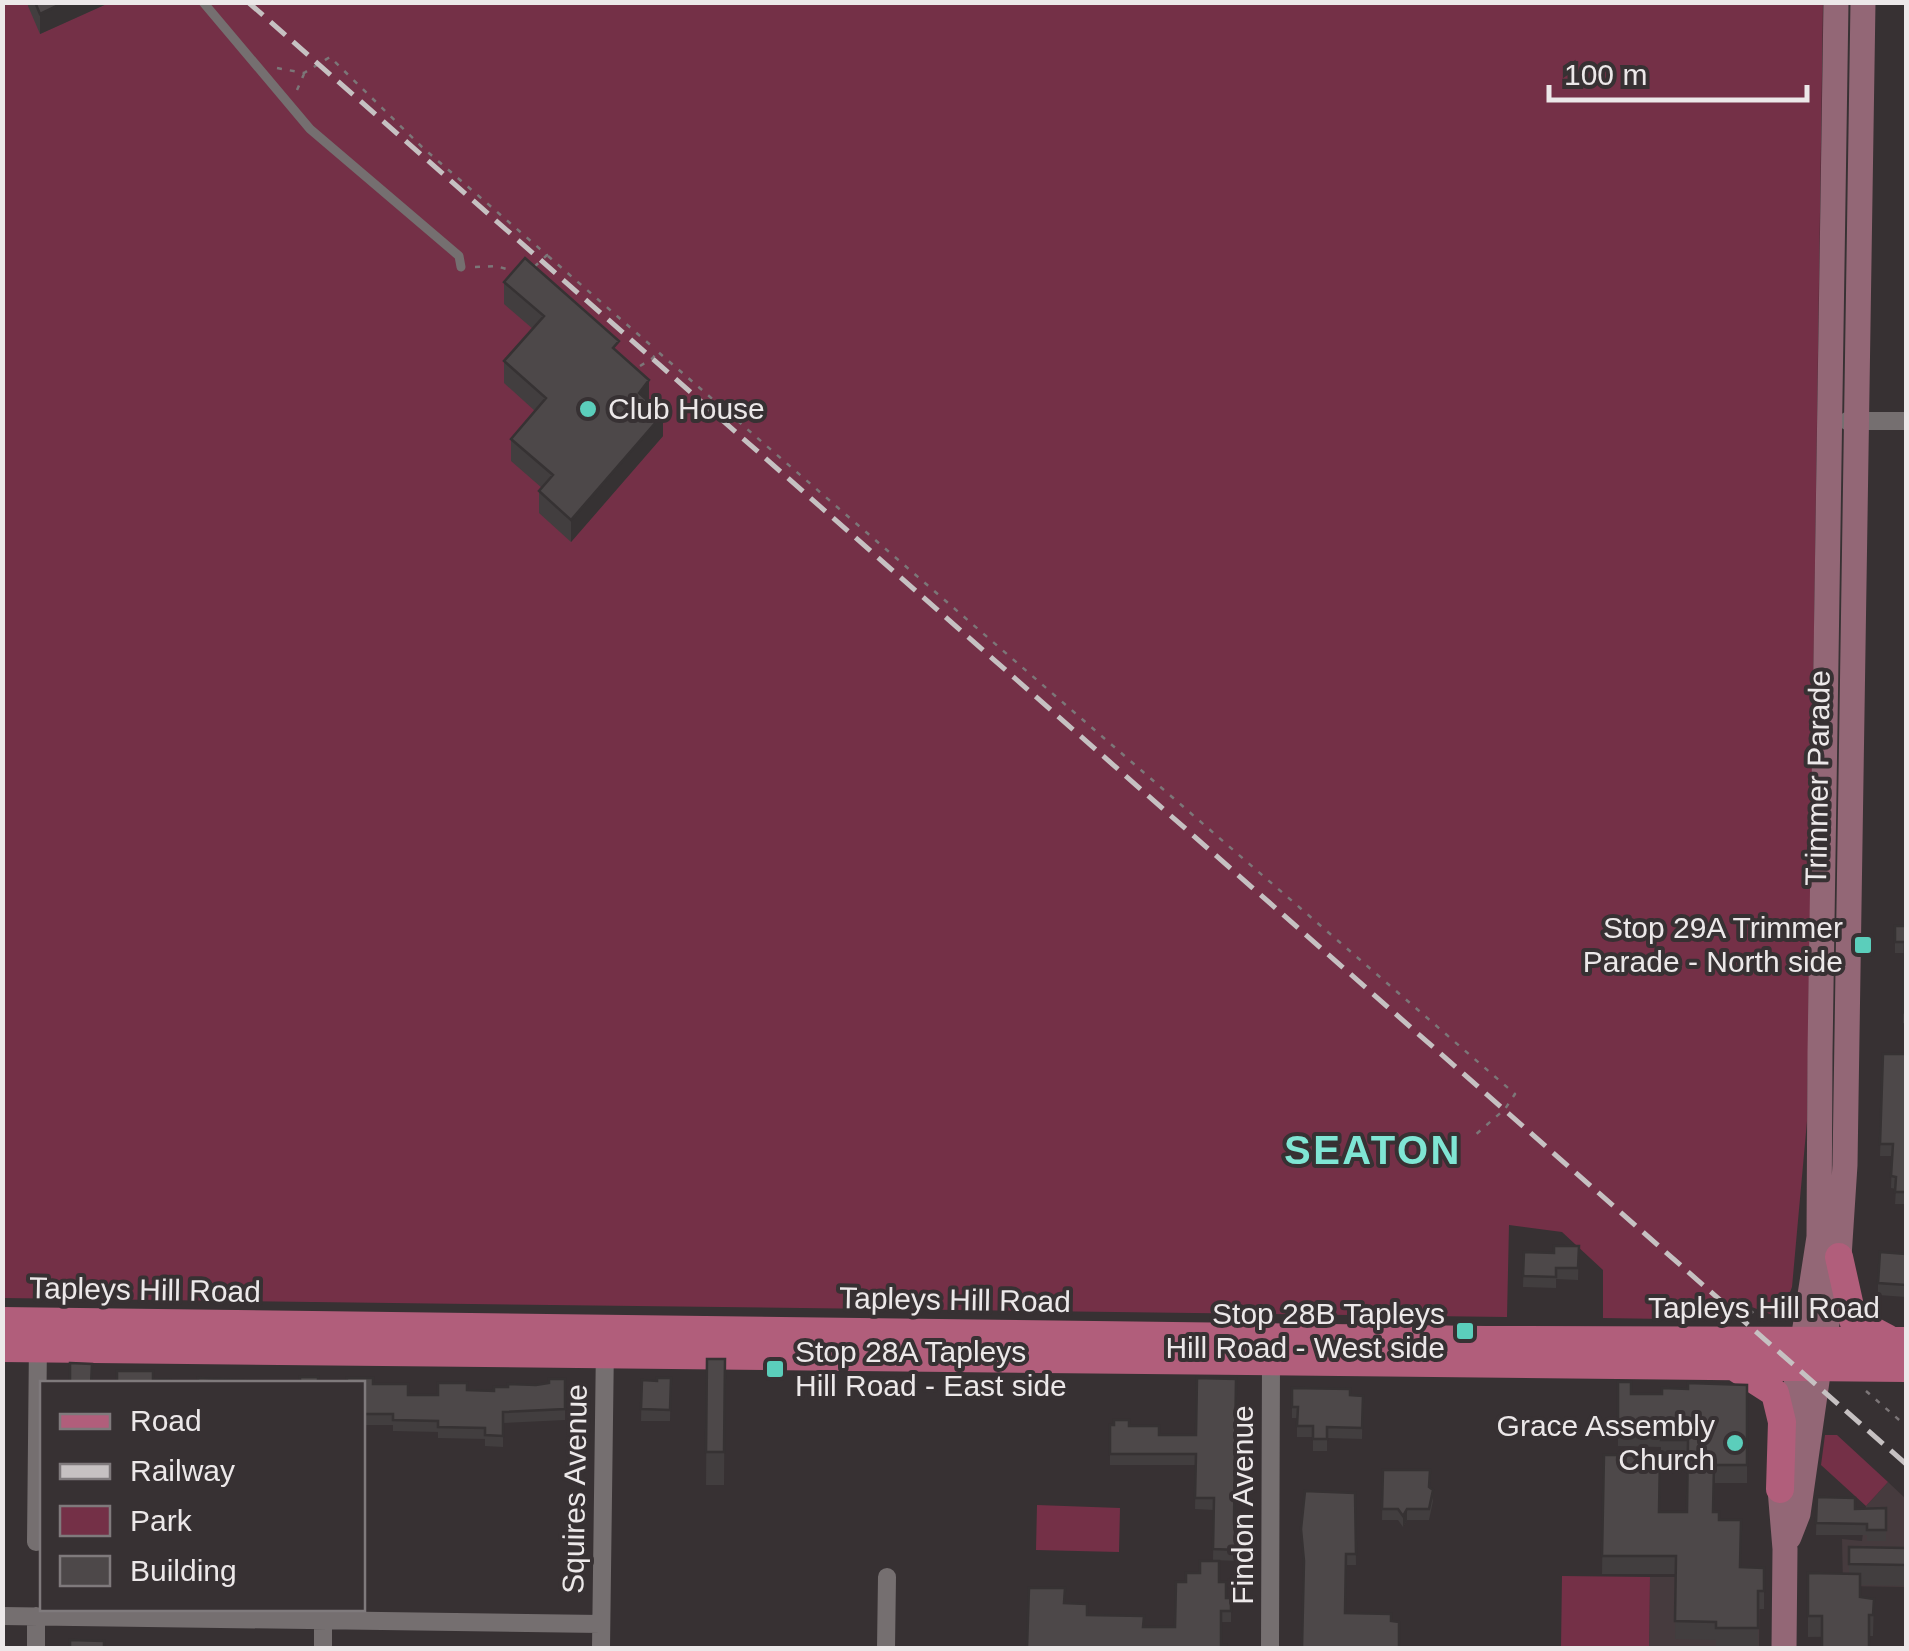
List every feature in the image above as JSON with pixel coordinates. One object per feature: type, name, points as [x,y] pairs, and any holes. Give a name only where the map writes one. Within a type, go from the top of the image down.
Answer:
[{"type":"main road","name":"Trimmer Parade","points":[[1784,1648],[1785,1549],[1780,1489],[1810,1354],[1839,1257],[1845,1165],[1836,2]]},
{"type":"main road","name":"Trimmer Parade","points":[[1785,1549],[1798,1514],[1821,1183],[1820,1054],[1842,421],[1863,2]]},
{"type":"main road","points":[[1839,1257],[1853,1320],[1900,1341]]},
{"type":"main road","name":"Tapleys Hill Road","points":[[2,1321],[38,1334],[1810,1354],[1906,1368]]},
{"type":"main road","name":"Tapleys Hill Road","points":[[2,1348],[38,1334]]},
{"type":"main road","name":"Tapleys Hill Road","points":[[605,1342],[1271,1361],[1733,1366],[1900,1341]]},
{"type":"main road","points":[[1733,1366],[1775,1393],[1782,1422],[1780,1489]]},
{"type":"street","points":[[1842,421],[1906,421]]},
{"type":"street","points":[[36,1542],[38,1334]]},
{"type":"street","name":"Squires Avenue","points":[[600,1648],[605,1342]]},
{"type":"street","name":"Findon Avenue","points":[[1270,1648],[1271,1361]]},
{"type":"street","points":[[886,1578],[886,1648]]},
{"type":"street","points":[[2,1616],[601,1624]]},
{"type":"street","points":[[36,1616],[36,1648]]},
{"type":"street","points":[[323,1648],[324,1620]]},
{"type":"lane","points":[[203,2],[310,129],[460,256],[461,267]]},
{"type":"path","points":[[291,106],[304,73],[330,57],[422,147],[1515,1094],[1505,1109],[1474,1136]]},
{"type":"path","points":[[256,64],[304,73]]},
{"type":"path","points":[[461,267],[496,266],[526,274],[547,255]]},
{"type":"path","points":[[640,366],[657,351]]},
{"type":"path","points":[[1864,1388],[1906,1426]]},
{"type":"shaded area","points":[[1888,1482],[1906,1499],[1906,1587],[1843,1586],[1842,1539],[1862,1541],[1866,1506]]},
{"type":"shaded area","points":[[1650,1577],[1760,1577],[1759,1648],[1649,1648]]},
{"type":"green space","points":[[3,3],[1823,3],[1807,1121],[1792,1287],[1782,1313],[1775,1316],[1744,1304],[1728,1320],[1603,1318],[1603,1270],[1562,1232],[1509,1225],[1507,1317],[3,1298]]},
{"type":"green space","points":[[1825,1435],[1837,1435],[1888,1482],[1866,1506],[1821,1465]]},
{"type":"green space","points":[[1037,1505],[1120,1508],[1119,1552],[1036,1550]]},
{"type":"green space","points":[[1562,1576],[1650,1577],[1649,1648],[1561,1648]]},
{"type":"building","points":[[35,2],[65,2],[40,14]]},
{"type":"building","name":"Club House","points":[[525,258],[619,341],[613,348],[649,380],[639,393],[663,414],[571,520],[539,491],[553,475],[511,439],[546,398],[504,361],[544,316],[504,282]]},
{"type":"building","points":[[1895,926],[1906,926],[1906,1013],[1905,942],[1895,942]]},
{"type":"building","points":[[1883,1054],[1906,1054],[1906,1192],[1895,1192],[1896,1177],[1891,1176],[1893,1144],[1880,1144]]},
{"type":"building","points":[[1554,1246],[1579,1246],[1578,1268],[1556,1268],[1556,1277],[1523,1276],[1524,1252],[1554,1253]]},
{"type":"building","points":[[1880,1252],[1906,1254],[1906,1285],[1878,1283]]},
{"type":"building","points":[[707,1359],[725,1359],[724,1452],[706,1452]]},
{"type":"building","points":[[70,1363],[92,1364],[91,1381],[70,1381]]},
{"type":"building","points":[[117,1371],[153,1371],[153,1379],[170,1380],[170,1381],[117,1381]]},
{"type":"building","points":[[300,1377],[318,1377],[318,1381],[300,1381]]},
{"type":"building","points":[[198,1378],[259,1381],[198,1381]]},
{"type":"building","points":[[373,1378],[373,1384],[408,1384],[408,1395],[438,1395],[438,1383],[467,1383],[467,1390],[494,1391],[494,1387],[508,1384],[536,1385],[549,1383],[549,1379],[565,1379],[565,1409],[503,1412],[503,1436],[485,1435],[485,1428],[438,1427],[438,1421],[393,1420],[393,1414],[365,1414],[365,1381],[347,1381]]},
{"type":"building","points":[[671,1378],[670,1410],[641,1409],[642,1380]]},
{"type":"building","points":[[1197,1378],[1236,1379],[1234,1523],[1235,1533],[1239,1533],[1239,1550],[1213,1549],[1214,1498],[1195,1498],[1196,1454],[1110,1454],[1110,1425],[1114,1425],[1114,1420],[1129,1420],[1129,1426],[1159,1426],[1159,1435],[1196,1435]]},
{"type":"building","points":[[1618,1382],[1631,1382],[1631,1394],[1662,1394],[1662,1388],[1688,1389],[1688,1383],[1747,1385],[1747,1465],[1714,1465],[1713,1512],[1719,1512],[1719,1520],[1741,1520],[1740,1567],[1764,1568],[1764,1591],[1758,1591],[1758,1628],[1716,1628],[1716,1622],[1675,1621],[1676,1556],[1602,1556],[1604,1455],[1660,1455],[1659,1512],[1687,1512],[1688,1440],[1661,1440],[1662,1429],[1618,1428]]},
{"type":"building","points":[[1292,1388],[1350,1389],[1350,1395],[1363,1396],[1362,1428],[1327,1427],[1327,1439],[1313,1439],[1313,1426],[1297,1426],[1298,1407],[1292,1407]]},
{"type":"building","points":[[1383,1470],[1430,1470],[1429,1487],[1433,1490],[1429,1509],[1407,1509],[1403,1516],[1398,1509],[1382,1509]]},
{"type":"building","points":[[1305,1491],[1355,1493],[1356,1554],[1346,1554],[1345,1613],[1391,1614],[1391,1621],[1399,1622],[1399,1648],[1302,1648],[1301,1529]]},
{"type":"building","points":[[1817,1497],[1855,1498],[1855,1509],[1886,1508],[1886,1530],[1867,1530],[1867,1524],[1816,1523]]},
{"type":"building","points":[[1849,1547],[1906,1548],[1906,1565],[1849,1564]]},
{"type":"building","points":[[1200,1561],[1219,1561],[1219,1582],[1226,1582],[1226,1598],[1231,1598],[1231,1611],[1221,1611],[1221,1645],[1226,1648],[1027,1648],[1029,1588],[1065,1588],[1064,1603],[1087,1604],[1087,1615],[1144,1616],[1143,1627],[1175,1627],[1176,1582],[1186,1582],[1186,1573],[1200,1573]]},
{"type":"building","points":[[1808,1573],[1860,1574],[1860,1597],[1874,1599],[1873,1615],[1869,1615],[1869,1648],[1822,1648],[1822,1616],[1808,1616]]},
{"type":"building","points":[[70,1640],[104,1641],[104,1648],[70,1648]]},
{"type":"railway","points":[[248,2],[1906,1464]]},
{"type":"place","name":"Club House","points":[[588,409]]},
{"type":"place","name":"Stop 29A Trimmer Parade - North side","points":[[1863,945]]},
{"type":"place","name":"Stop 28B Tapleys Hill Road - West side","points":[[1465,1331]]},
{"type":"place","name":"Stop 28A Tapleys Hill Road - East side","points":[[775,1369]]},
{"type":"place","name":"Grace Assembly Church","points":[[1735,1443]]},
{"type":"district","name":"SEATON","points":[[1373,1150]]}]
